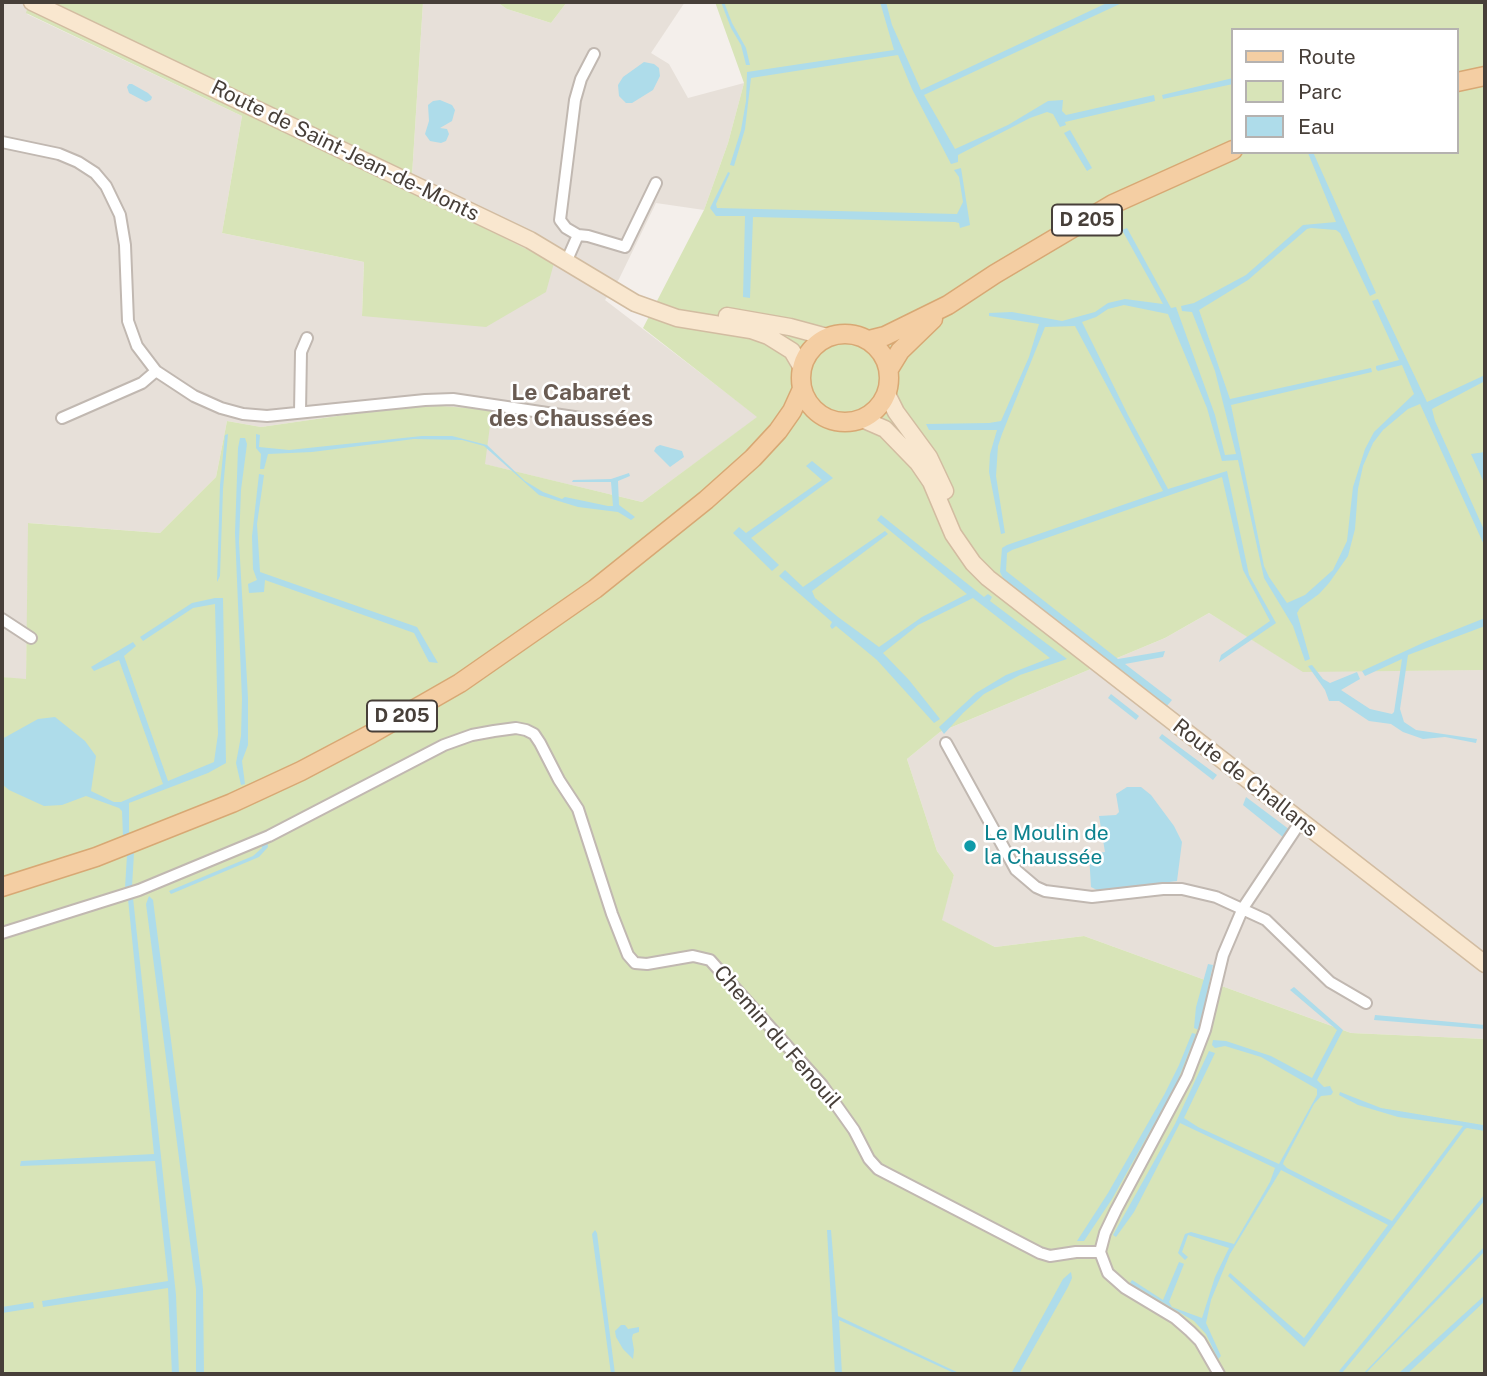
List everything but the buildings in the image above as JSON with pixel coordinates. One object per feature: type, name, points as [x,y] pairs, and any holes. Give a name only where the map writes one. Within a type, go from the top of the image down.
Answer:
[{"type":"main road","name":"Route de Saint-Jean-de-Monts","points":[[32,2],[488,219],[567,260],[626,298],[653,309],[664,307],[701,318]]},
{"type":"main road","points":[[1459,82],[1485,76]]},
{"type":"main road","name":"D 205","points":[[869,340],[885,337],[948,305],[1114,204],[1232,150]]},
{"type":"main road","name":"D 205","points":[[889,369],[900,351],[948,305]]},
{"type":"main road","points":[[701,318],[757,320],[827,337],[848,333],[869,340],[885,357],[890,381],[881,405],[862,419],[841,422],[821,416],[802,389],[802,368],[811,349],[827,337]]},
{"type":"main road","points":[[701,318],[768,337],[792,351],[802,368]]},
{"type":"main road","name":"D 205","points":[[753,458],[778,431],[792,411],[802,389]]},
{"type":"main road","name":"Route de Challans","points":[[887,394],[896,412],[908,425],[935,468],[974,553],[1005,592]]},
{"type":"main road","name":"D 205","points":[[2,887],[109,852],[232,803],[301,771],[436,697],[492,662],[595,589],[799,423],[807,418],[821,416]]},
{"type":"main road","name":"Route de Challans","points":[[862,419],[885,429],[918,463],[930,482],[958,543],[973,563],[1005,592],[1485,964]]},
{"type":"street","points":[[593,54],[575,100],[560,212],[562,225],[578,235],[625,247],[656,183]]},
{"type":"street","points":[[2,142],[59,154],[78,162],[95,173],[106,186],[120,215],[125,245],[130,327],[137,346],[156,371],[194,396],[221,408],[243,414],[267,416],[453,399],[581,418]]},
{"type":"street","points":[[567,260],[578,235]]},
{"type":"street","points":[[300,412],[301,352],[307,338]]},
{"type":"street","points":[[62,418],[142,383],[156,371]]},
{"type":"street","points":[[2,619],[31,638]]},
{"type":"street","name":"Chemin du Fenouil","points":[[2,933],[139,890],[207,862],[305,818],[444,745],[472,735],[516,728],[534,734],[578,809],[612,914],[631,960],[647,964],[693,956],[710,960],[822,1085],[844,1114],[869,1159],[878,1168],[1040,1253],[1051,1256],[1100,1252]]},
{"type":"street","points":[[946,743],[1016,870],[1036,887],[1045,891],[1091,897],[1182,889],[1216,897],[1273,926],[1330,982],[1366,1003]]},
{"type":"street","points":[[1219,1374],[1200,1341],[1175,1318],[1125,1288],[1108,1273],[1100,1252],[1116,1210],[1187,1077],[1205,1030],[1223,955],[1242,908],[1301,821]]},
{"type":"shaded area","points":[[2,2],[30,2],[27,14],[242,116],[222,233],[364,262],[362,315],[411,191],[423,2],[497,2],[507,9],[551,23],[567,2],[685,2],[651,53],[669,64],[688,98],[744,83],[728,143],[704,210],[656,203],[619,279],[605,300],[758,417],[642,502],[484,464],[491,410],[393,408],[261,427],[227,421],[216,477],[160,533],[29,523],[26,680],[2,677]]},
{"type":"shaded area","points":[[1209,613],[1303,671],[1485,670],[1485,1039],[1351,1033],[1084,936],[995,947],[941,920],[954,875],[937,851],[907,759],[940,732],[1165,638]]},
{"type":"green space","points":[[29,2],[423,2],[411,191],[554,263],[546,292],[486,327],[362,316],[364,262],[222,233],[242,116],[26,13]]},
{"type":"green space","points":[[497,2],[567,2],[551,23],[507,9]]},
{"type":"green space","points":[[715,2],[1485,2],[1485,670],[1303,672],[1209,613],[1165,638],[940,732],[907,759],[937,851],[954,875],[942,920],[995,947],[1084,936],[1351,1033],[1485,1039],[1485,1374],[2,1374],[2,677],[26,679],[28,523],[160,533],[216,477],[227,421],[261,427],[393,408],[441,406],[492,410],[485,464],[642,502],[757,417],[643,328],[704,210],[728,143],[744,83]]},
{"type":"water","points":[[721,2],[724,2],[746,48],[750,65],[746,65],[741,45]]},
{"type":"water","points":[[880,2],[886,2],[892,25],[921,90],[1109,2],[1124,2],[924,95],[955,149],[1008,125],[1048,101],[1063,100],[1062,111],[1066,115],[1154,95],[1155,101],[1065,122],[1066,125],[1060,127],[1053,114],[1047,112],[958,155],[958,162],[951,164],[912,89],[898,55],[751,78],[745,129],[734,166],[730,165],[741,130],[747,72],[894,50]]},
{"type":"water","points":[[644,62],[659,68],[660,76],[653,90],[632,103],[626,103],[619,96],[618,85],[623,77]]},
{"type":"water","points":[[1232,78],[1232,84],[1163,99],[1162,95]]},
{"type":"water","points":[[129,84],[148,93],[152,97],[151,100],[146,102],[129,93]]},
{"type":"water","points":[[440,100],[452,105],[455,110],[452,121],[440,128],[447,129],[449,134],[446,141],[441,143],[430,141],[425,134],[429,121],[428,105]]},
{"type":"water","points":[[1070,130],[1092,168],[1087,171],[1064,133]]},
{"type":"water","points":[[1308,154],[1314,154],[1376,293],[1370,296],[1340,233],[1336,230],[1311,228],[1248,280],[1199,310],[1230,399],[1371,368],[1372,372],[1231,405],[1264,566],[1269,577],[1287,603],[1305,595],[1333,570],[1347,541],[1353,487],[1365,449],[1374,432],[1414,394],[1402,365],[1378,371],[1376,369],[1376,366],[1399,360],[1372,301],[1378,299],[1427,402],[1485,375],[1485,381],[1432,409],[1485,532],[1485,547],[1420,404],[1408,409],[1383,430],[1373,443],[1363,466],[1355,529],[1348,556],[1329,583],[1297,613],[1310,659],[1305,661],[1293,626],[1264,578],[1238,460],[1222,461],[1207,408],[1168,314],[1124,305],[1108,309],[1082,322],[1168,489],[1227,471],[1249,575],[1276,623],[1219,662],[1221,655],[1270,621],[1243,570],[1222,477],[1012,550],[1007,553],[1006,571],[1118,659],[1165,651],[1163,657],[1125,664],[1172,700],[1166,707],[1004,580],[1000,572],[1002,548],[1007,545],[1163,491],[1075,326],[1045,327],[1002,434],[998,446],[996,476],[1005,533],[1001,534],[989,472],[990,454],[997,430],[929,430],[926,424],[1001,421],[1029,357],[1039,324],[989,316],[989,313],[1012,312],[1062,321],[1095,312],[1108,303],[1125,299],[1163,304],[1122,230],[1127,228],[1171,308],[1176,307],[1215,415],[1225,455],[1236,454],[1215,371],[1192,312],[1182,311],[1181,306],[1194,303],[1246,275],[1303,225],[1336,222]]},
{"type":"water","points":[[961,168],[970,225],[960,228],[959,223],[955,222],[753,217],[750,298],[743,297],[745,216],[716,216],[710,208],[728,172],[730,173],[716,204],[717,208],[957,214],[963,202],[959,177],[954,170]]},
{"type":"water","points":[[228,434],[220,576],[217,582],[220,485],[225,435]]},
{"type":"water","points":[[256,434],[260,435],[259,447],[289,450],[422,436],[452,436],[487,445],[525,481],[543,492],[562,499],[565,497],[608,506],[613,506],[611,482],[572,482],[573,480],[611,479],[629,473],[630,476],[618,481],[619,505],[635,517],[631,520],[618,512],[578,507],[539,495],[484,446],[462,440],[414,439],[312,452],[268,454],[264,469],[260,469],[261,454],[256,448]]},
{"type":"water","points":[[240,438],[245,438],[247,444],[241,490],[239,542],[248,698],[248,745],[242,761],[245,784],[241,785],[236,763],[241,736],[242,699],[235,533]]},
{"type":"water","points":[[660,445],[682,451],[684,457],[670,467],[654,451]]},
{"type":"water","points":[[1485,452],[1485,485],[1471,454]]},
{"type":"water","points":[[812,461],[833,478],[751,538],[779,565],[772,571],[733,533],[739,527],[746,533],[822,480],[806,466]]},
{"type":"water","points":[[259,474],[264,475],[257,524],[260,572],[417,627],[438,663],[429,662],[414,633],[265,580],[264,592],[249,593],[248,584],[257,580],[253,569],[252,536]]},
{"type":"water","points":[[881,515],[984,597],[988,594],[992,597],[990,601],[1067,659],[1020,675],[984,694],[944,734],[939,727],[976,693],[1006,675],[1050,658],[973,598],[918,625],[883,653],[940,719],[934,723],[877,660],[836,626],[832,629],[832,622],[779,576],[785,570],[803,587],[885,531],[888,534],[812,591],[815,598],[879,647],[922,617],[967,594],[877,520]]},
{"type":"water","points":[[223,598],[226,763],[208,773],[129,803],[129,834],[123,836],[122,811],[119,808],[86,796],[62,805],[44,806],[2,784],[2,739],[38,719],[55,717],[85,741],[96,756],[91,791],[114,802],[121,802],[163,784],[119,660],[94,671],[91,667],[133,642],[136,646],[124,656],[168,781],[214,762],[218,734],[215,604],[193,608],[143,641],[140,637],[192,603]]},
{"type":"water","points":[[1485,618],[1485,626],[1408,655],[1400,709],[1404,722],[1416,730],[1477,739],[1476,743],[1445,737],[1423,739],[1403,732],[1391,724],[1369,721],[1339,701],[1329,701],[1325,690],[1308,666],[1312,665],[1323,679],[1330,683],[1357,672],[1360,679],[1341,690],[1370,709],[1392,714],[1402,659],[1365,676],[1362,671]]},
{"type":"water","points":[[1111,694],[1139,716],[1136,720],[1108,698]]},
{"type":"water","points":[[1162,734],[1217,775],[1213,780],[1159,738]]},
{"type":"water","points":[[1127,787],[1141,787],[1151,795],[1174,826],[1182,842],[1177,881],[1099,891],[1091,887],[1089,854],[1105,852],[1099,816],[1116,815],[1119,812],[1116,794]]},
{"type":"water","points":[[1246,797],[1290,830],[1284,838],[1243,805]]},
{"type":"water","points":[[267,840],[268,847],[259,857],[171,894],[169,891],[253,856]]},
{"type":"water","points":[[134,853],[132,887],[125,888],[127,855]]},
{"type":"water","points":[[149,896],[153,900],[203,1289],[204,1374],[196,1374],[196,1289],[146,904]]},
{"type":"water","points":[[133,898],[176,1295],[179,1374],[172,1374],[168,1288],[43,1307],[42,1301],[168,1281],[155,1161],[20,1166],[21,1161],[154,1154],[128,899]]},
{"type":"water","points":[[1208,964],[1213,965],[1199,1030],[1194,1028],[1196,1007]]},
{"type":"water","points":[[1294,987],[1343,1030],[1317,1080],[1324,1087],[1330,1086],[1333,1092],[1331,1095],[1321,1096],[1314,1104],[1284,1161],[1283,1164],[1287,1168],[1392,1221],[1463,1126],[1398,1117],[1358,1105],[1339,1095],[1340,1092],[1381,1108],[1483,1125],[1485,1131],[1465,1129],[1304,1347],[1228,1276],[1230,1273],[1304,1338],[1388,1225],[1281,1170],[1230,1254],[1211,1300],[1206,1323],[1221,1356],[1218,1359],[1206,1334],[1194,1321],[1130,1283],[1132,1280],[1163,1300],[1179,1262],[1182,1263],[1184,1264],[1169,1302],[1172,1307],[1202,1318],[1215,1277],[1229,1248],[1188,1235],[1182,1252],[1188,1257],[1185,1260],[1178,1253],[1185,1234],[1191,1232],[1234,1244],[1270,1182],[1275,1168],[1180,1123],[1134,1212],[1116,1237],[1113,1235],[1175,1124],[1209,1051],[1215,1053],[1184,1118],[1279,1164],[1317,1095],[1317,1089],[1261,1057],[1225,1046],[1215,1048],[1212,1045],[1213,1040],[1226,1041],[1271,1056],[1312,1078],[1337,1030],[1290,990]]},
{"type":"water","points":[[1375,1015],[1485,1025],[1485,1029],[1374,1020]]},
{"type":"water","points":[[1192,1033],[1196,1034],[1176,1085],[1112,1199],[1084,1241],[1077,1241],[1164,1095]]},
{"type":"water","points":[[1485,1194],[1485,1200],[1342,1373],[1339,1371]]},
{"type":"water","points":[[595,1230],[615,1374],[611,1374],[592,1234]]},
{"type":"water","points":[[827,1230],[831,1230],[838,1316],[961,1374],[839,1320],[842,1374],[835,1374]]},
{"type":"water","points":[[1485,1246],[1485,1251],[1365,1374],[1364,1373]]},
{"type":"water","points":[[1071,1272],[1072,1278],[1068,1287],[1019,1374],[1011,1374],[1063,1279]]},
{"type":"water","points":[[1485,1295],[1485,1301],[1407,1374],[1398,1374]]},
{"type":"water","points":[[33,1302],[34,1308],[2,1313],[2,1307]]},
{"type":"water","points":[[621,1325],[628,1329],[639,1327],[639,1332],[633,1334],[632,1338],[633,1359],[616,1337],[615,1331]]},
{"type":"place","name":"Le Moulin de la Chaussée","points":[[970,846]]},
{"type":"district","name":"Le Cabaret des Chaussées","points":[[571,406]]}]
